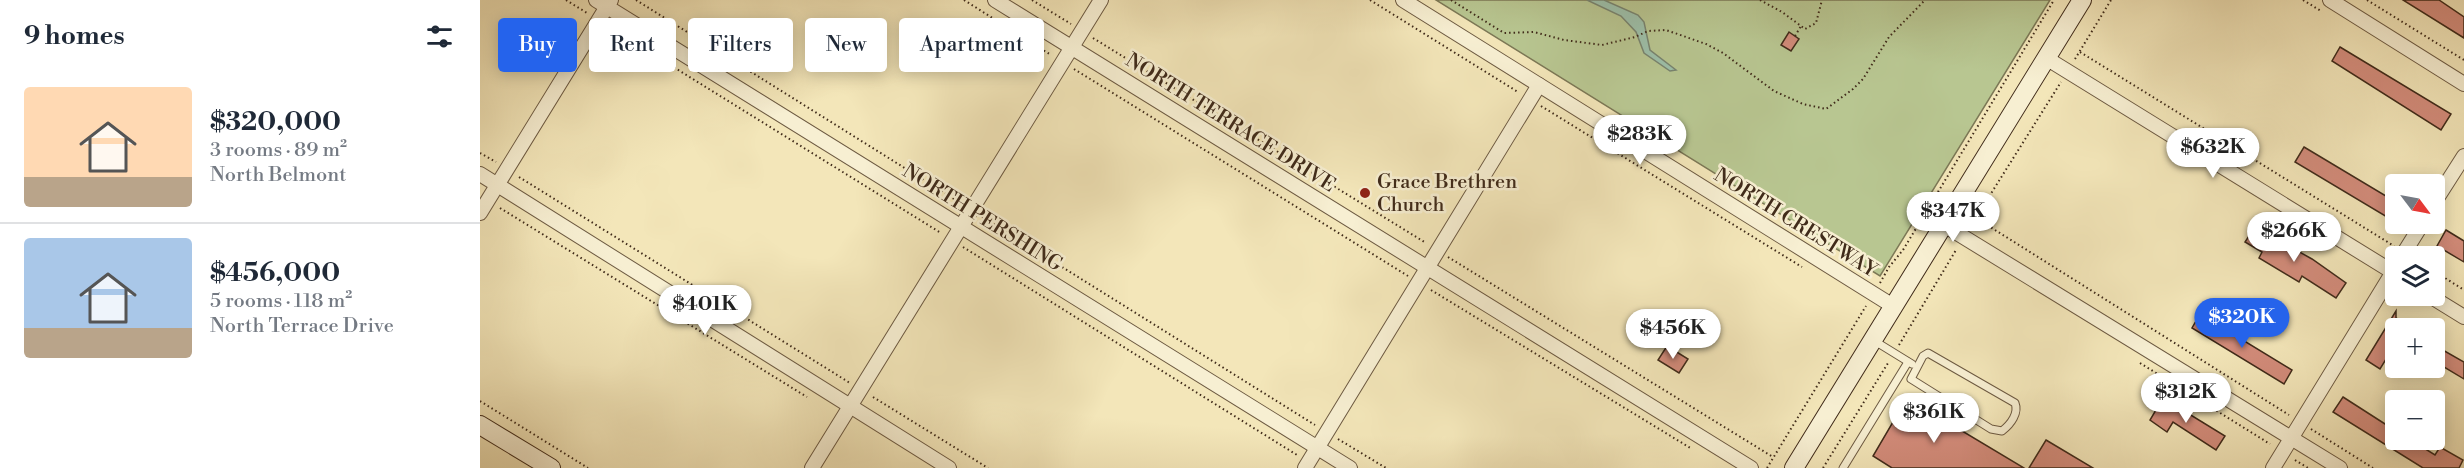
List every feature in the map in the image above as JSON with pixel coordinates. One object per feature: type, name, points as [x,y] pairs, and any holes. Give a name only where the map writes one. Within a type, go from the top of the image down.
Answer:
[{"type":"main road","points":[[1794,468],[2082,0]]},
{"type":"main road","points":[[480,425],[551,468]]},
{"type":"street","name":"NORTH TERRACE DRIVE","points":[[995,0],[1751,468]]},
{"type":"street","points":[[812,468],[1101,0]]},
{"type":"street","name":"NORTH CRESTWAY","points":[[1402,0],[1893,306]]},
{"type":"street","points":[[2330,0],[2464,84]]},
{"type":"street","points":[[480,213],[604,2]]},
{"type":"street","name":"NORTH PERSHING","points":[[604,2],[1350,468]]},
{"type":"street","points":[[2046,58],[2385,265]]},
{"type":"street","points":[[1305,468],[1539,85]]},
{"type":"street","points":[[2445,186],[2464,156]]},
{"type":"street","points":[[480,174],[949,468]]},
{"type":"street","points":[[1944,225],[2340,468]]},
{"type":"street","points":[[2272,468],[2385,285]]},
{"type":"street","points":[[2445,305],[2464,316]]},
{"type":"lane","points":[[1873,340],[1916,367]]},
{"type":"lane","points":[[1931,353],[2015,403],[2016,414],[2002,431],[1991,429],[1911,379],[1916,367],[1923,356],[1931,353]]},
{"type":"lane","points":[[1843,468],[1908,362]]},
{"type":"path","points":[[636,0],[1386,468]]},
{"type":"path","points":[[964,0],[1692,450]]},
{"type":"path","points":[[1032,0],[1773,457]]},
{"type":"path","points":[[1370,0],[1807,270]]},
{"type":"path","points":[[1451,0],[1494,29],[1504,33],[1546,33],[1564,40],[1595,44],[1635,37],[1648,31],[1666,30],[1706,44],[1739,64],[1774,91],[1803,104],[1826,109],[1863,79],[1889,37],[1925,0]]},
{"type":"path","points":[[1760,0],[1782,12],[1805,29],[1816,23],[1822,0]]},
{"type":"path","points":[[1767,468],[1874,294],[1888,267],[1903,250],[2054,0]]},
{"type":"path","points":[[2367,0],[2464,60]]},
{"type":"path","points":[[1795,36],[1801,27]]},
{"type":"path","points":[[2080,52],[2390,246]]},
{"type":"path","points":[[480,153],[988,468]]},
{"type":"path","points":[[488,200],[812,400]]},
{"type":"path","points":[[1976,218],[2373,468]]},
{"type":"path","points":[[2445,278],[2464,290]]},
{"type":"path","points":[[480,401],[588,468]]},
{"type":"shaded area","points":[[1436,0],[2050,0],[1880,276]]},
{"type":"shaded area","points":[[1587,0],[1604,0],[1638,15],[1644,22],[1650,50],[1676,70],[1670,71],[1644,53],[1636,32],[1621,16]]},
{"type":"building","points":[[2403,0],[2439,0],[2464,17],[2464,38]]},
{"type":"building","points":[[1789,32],[1799,39],[1791,51],[1781,45]]},
{"type":"building","points":[[2340,47],[2451,114],[2441,130],[2332,61]]},
{"type":"building","points":[[2304,147],[2385,195],[2385,216],[2295,162]]},
{"type":"building","points":[[2255,227],[2312,259],[2346,283],[2336,298],[2302,276],[2299,282],[2259,258],[2262,252],[2245,242]]},
{"type":"building","points":[[2446,230],[2464,241],[2464,262],[2445,251],[2445,246],[2437,246]]},
{"type":"building","points":[[2200,314],[2292,370],[2284,384],[2192,328]]},
{"type":"building","points":[[2385,329],[2385,361],[2380,369],[2366,360]]},
{"type":"building","points":[[1667,346],[1688,359],[1679,373],[1658,360]]},
{"type":"building","points":[[2445,351],[2464,362],[2464,379],[2445,368]]},
{"type":"building","points":[[2343,397],[2385,424],[2385,444],[2333,412]]},
{"type":"building","points":[[1907,398],[2024,468],[1892,468],[1873,456]]},
{"type":"building","points":[[2163,398],[2225,436],[2216,450],[2173,422],[2167,432],[2150,420]]},
{"type":"building","points":[[2046,440],[2093,468],[2029,468]]},
{"type":"building","points":[[2394,450],[2427,450],[2435,455],[2438,450],[2445,450],[2463,460],[2459,468],[2423,468]]},
{"type":"place","name":"Grace Brethren Church","points":[[1365,193]]}]
